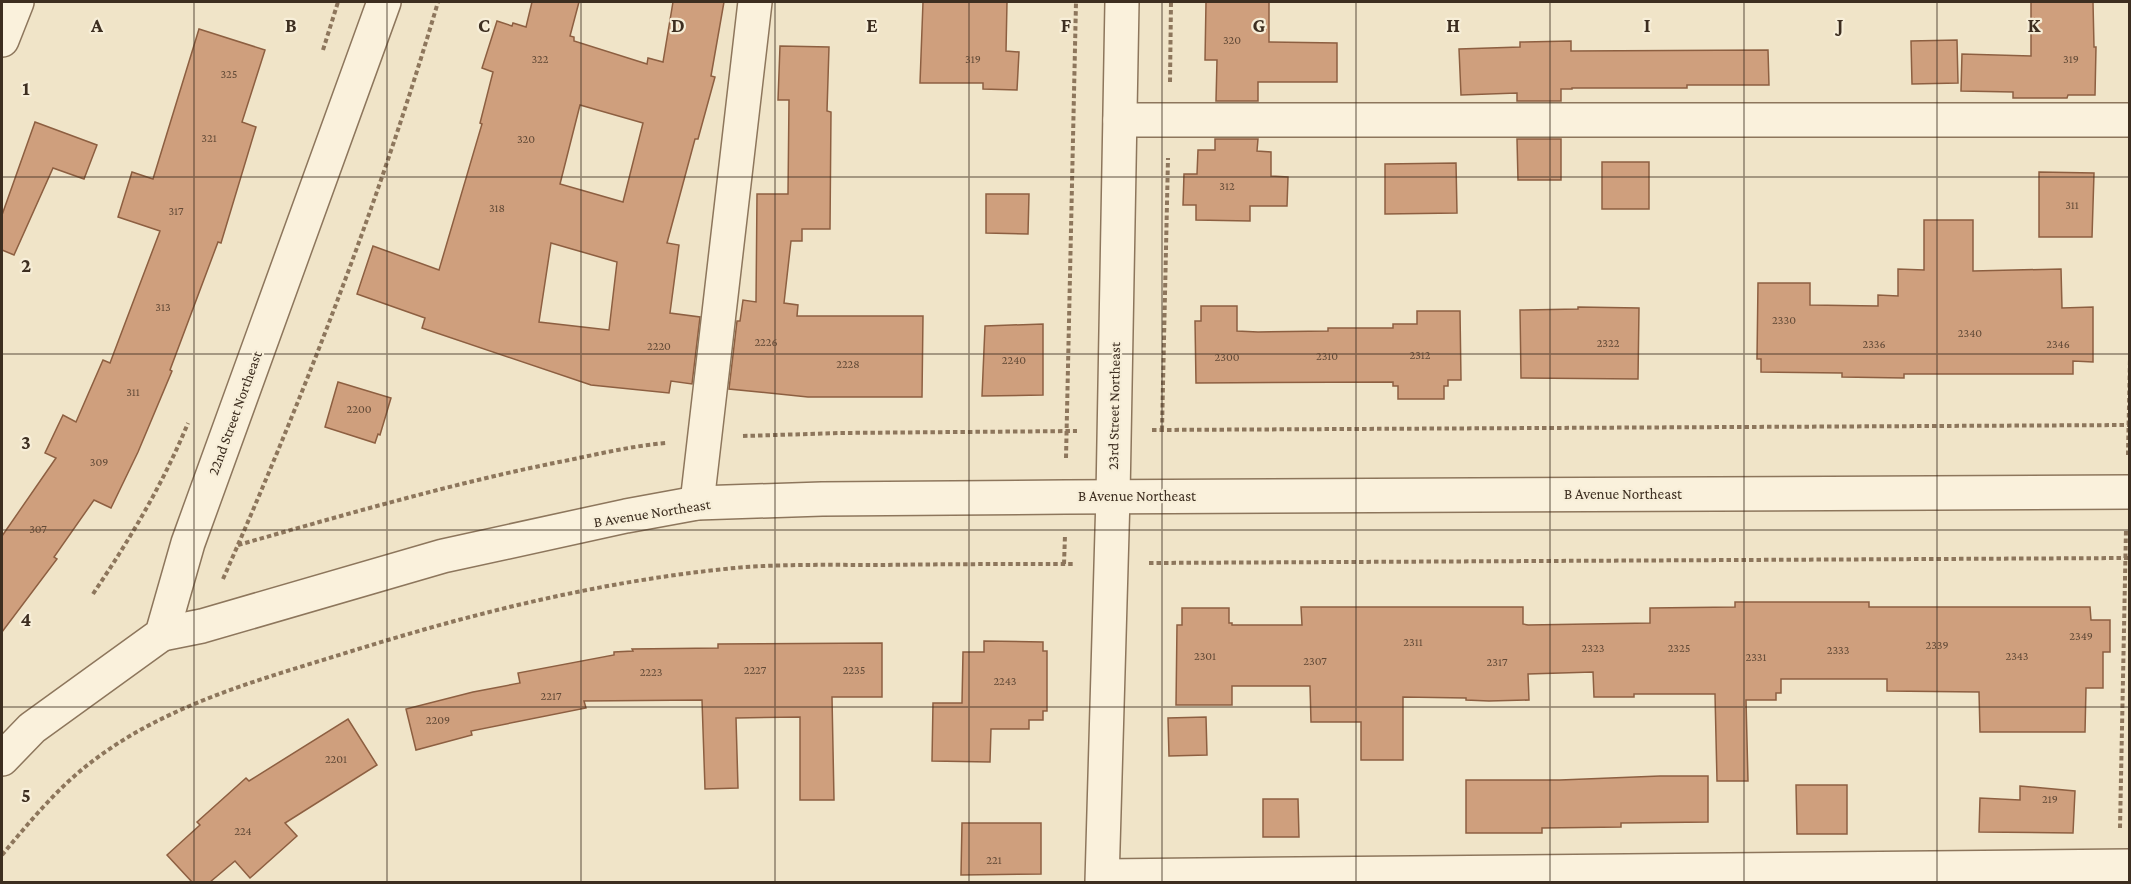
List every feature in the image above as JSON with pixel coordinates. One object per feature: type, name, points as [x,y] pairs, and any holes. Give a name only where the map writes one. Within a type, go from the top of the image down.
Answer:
[{"type":"street","points":[[2,40],[17,2]]},
{"type":"street","name":"22nd Street Northeast","points":[[162,634],[192,532],[384,2]]},
{"type":"street","points":[[697,503],[756,2]]},
{"type":"street","name":"23rd Street Northeast","points":[[1102,879],[1113,496],[1122,2]]},
{"type":"street","points":[[1120,120],[2130,120]]},
{"type":"street","name":"B Avenue Northeast","points":[[162,634],[201,626],[443,556],[697,503],[822,499],[1113,496],[2128,492]]},
{"type":"street","points":[[2,759],[32,728],[162,634]]},
{"type":"street","points":[[1102,879],[2124,866]]},
{"type":"path","points":[[320,61],[338,2]]},
{"type":"path","points":[[219,588],[263,489],[330,324],[413,86],[438,2]]},
{"type":"path","points":[[1066,463],[1076,2]]},
{"type":"path","points":[[1162,430],[1171,2]]},
{"type":"path","points":[[2124,866],[2130,358]]},
{"type":"path","points":[[93,594],[132,537],[188,422]]},
{"type":"path","points":[[1145,430],[2129,425]]},
{"type":"path","points":[[1064,564],[1065,532]]},
{"type":"path","points":[[1142,563],[2128,558]]},
{"type":"path","points":[[2,855],[32,820],[84,768],[162,718],[198,701],[247,684],[403,635],[524,604],[630,581],[746,567],[1081,564]]},
{"type":"building","points":[[532,2],[579,2],[570,36],[574,37],[574,41],[647,64],[648,58],[663,62],[673,2],[724,2],[711,76],[715,77],[698,139],[695,139],[667,243],[679,245],[670,313],[700,317],[692,384],[671,381],[669,393],[591,385],[422,328],[425,318],[357,294],[373,246],[439,270],[482,124],[480,123],[493,72],[482,68],[497,21],[512,26],[513,23],[526,27]],"holes":[[[580,105],[643,123],[623,202],[560,184]],[[551,243],[617,262],[609,330],[539,322]]]},
{"type":"building","points":[[923,2],[1007,2],[1006,51],[1019,52],[1017,90],[983,89],[983,83],[920,83]]},
{"type":"building","points":[[1206,2],[1269,2],[1269,42],[1337,43],[1337,82],[1258,82],[1258,101],[1216,101],[1217,60],[1205,60]]},
{"type":"building","points":[[2031,2],[2093,2],[2094,47],[2096,47],[2095,95],[2068,95],[2067,98],[2013,98],[2013,92],[1961,91],[1962,54],[2031,56]]},
{"type":"building","points":[[199,29],[265,50],[242,122],[256,127],[221,243],[218,242],[170,370],[172,371],[138,452],[111,508],[94,500],[54,557],[57,559],[2,632],[2,536],[56,458],[45,453],[63,415],[76,422],[103,360],[110,363],[160,231],[118,217],[132,172],[153,179]]},
{"type":"building","points":[[1957,40],[1958,83],[1912,84],[1911,41]]},
{"type":"building","points":[[1571,41],[1571,51],[1768,50],[1769,85],[1572,88],[1561,89],[1561,101],[1517,101],[1517,93],[1461,95],[1459,49],[1520,47],[1520,42]]},
{"type":"building","points":[[780,46],[829,47],[827,111],[831,112],[830,229],[802,229],[802,241],[791,241],[784,303],[798,305],[797,316],[923,316],[922,397],[808,397],[729,389],[737,321],[740,321],[743,300],[756,302],[757,194],[788,194],[789,100],[778,100]]},
{"type":"building","points":[[35,122],[97,145],[84,179],[53,168],[14,255],[2,250],[2,215]]},
{"type":"building","points":[[1215,139],[1258,139],[1257,151],[1271,152],[1271,176],[1288,177],[1287,206],[1250,206],[1250,221],[1196,220],[1196,205],[1183,205],[1184,174],[1197,174],[1198,150],[1215,150]]},
{"type":"building","points":[[1517,139],[1561,139],[1561,180],[1518,180]]},
{"type":"building","points":[[1602,162],[1649,162],[1649,209],[1602,209]]},
{"type":"building","points":[[1456,163],[1457,213],[1385,214],[1385,164]]},
{"type":"building","points":[[2039,172],[2094,173],[2092,237],[2039,237]]},
{"type":"building","points":[[986,194],[1029,194],[1028,234],[986,233]]},
{"type":"building","points":[[1924,220],[1973,220],[1973,271],[2061,269],[2062,308],[2093,307],[2093,362],[2073,361],[2073,374],[1904,374],[1904,378],[1842,377],[1842,373],[1761,372],[1761,359],[1757,359],[1758,283],[1810,283],[1810,305],[1878,306],[1878,295],[1898,296],[1898,269],[1924,270]]},
{"type":"building","points":[[1201,306],[1237,306],[1237,331],[1258,332],[1328,331],[1328,328],[1393,328],[1393,324],[1417,324],[1417,311],[1460,311],[1461,380],[1448,380],[1448,386],[1444,386],[1444,399],[1398,399],[1398,386],[1393,386],[1393,382],[1196,383],[1195,321],[1201,321]]},
{"type":"building","points":[[1578,307],[1639,308],[1638,379],[1521,378],[1520,310],[1578,309]]},
{"type":"building","points":[[1043,324],[1043,395],[982,396],[985,326]]},
{"type":"building","points":[[338,382],[391,398],[380,435],[378,434],[375,443],[325,427]]},
{"type":"building","points":[[1735,602],[1869,602],[1869,607],[2090,607],[2091,620],[2110,620],[2110,652],[2103,652],[2103,688],[2086,688],[2085,732],[1980,732],[1979,692],[1887,691],[1887,679],[1781,679],[1781,693],[1776,693],[1776,700],[1746,700],[1748,781],[1717,781],[1715,694],[1634,694],[1634,697],[1594,697],[1593,672],[1528,674],[1529,700],[1489,701],[1466,700],[1466,698],[1403,697],[1403,760],[1361,760],[1361,722],[1311,722],[1310,686],[1232,686],[1232,705],[1176,705],[1177,625],[1182,625],[1182,608],[1229,608],[1229,623],[1232,625],[1302,625],[1301,607],[1523,607],[1523,624],[1528,625],[1650,623],[1650,608],[1735,607]]},
{"type":"building","points":[[984,641],[1043,642],[1043,651],[1047,651],[1047,711],[1043,711],[1043,720],[1029,720],[1029,729],[991,729],[990,762],[932,761],[933,703],[962,703],[963,652],[984,652]]},
{"type":"building","points":[[882,643],[882,697],[832,697],[834,800],[800,800],[800,717],[736,718],[738,788],[705,789],[702,700],[584,701],[586,708],[471,731],[472,735],[416,750],[406,709],[520,683],[518,673],[614,655],[614,652],[633,651],[632,649],[718,648],[718,644]]},
{"type":"building","points":[[1206,717],[1207,755],[1169,756],[1168,718]]},
{"type":"building","points":[[348,719],[377,765],[285,823],[297,836],[250,878],[235,861],[210,882],[192,882],[167,855],[200,825],[197,822],[246,778],[249,781]]},
{"type":"building","points":[[1708,776],[1708,822],[1621,823],[1621,827],[1542,828],[1542,833],[1466,833],[1466,780],[1560,780]]},
{"type":"building","points":[[1796,785],[1847,785],[1847,834],[1797,834]]},
{"type":"building","points":[[2020,786],[2075,791],[2073,833],[1979,832],[1980,798],[2020,800]]},
{"type":"building","points":[[1263,799],[1298,799],[1299,837],[1263,837]]},
{"type":"building","points":[[962,823],[1041,823],[1041,874],[961,875]]}]
